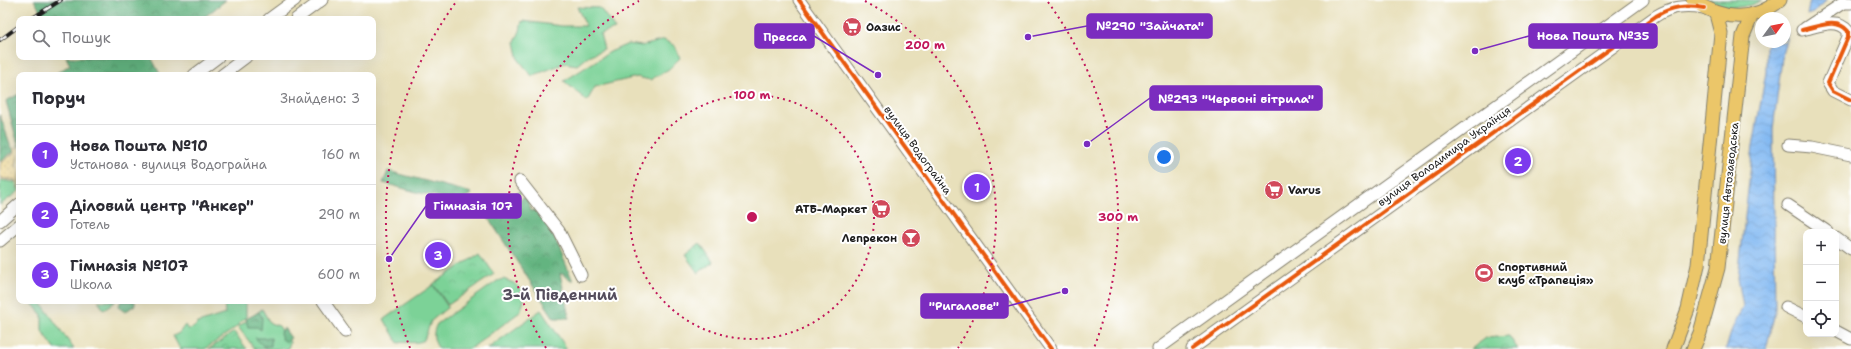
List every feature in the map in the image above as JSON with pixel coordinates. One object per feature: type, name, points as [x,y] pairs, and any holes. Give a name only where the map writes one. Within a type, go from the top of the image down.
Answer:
[{"type":"main road","name":"вулиця Володимира Українця","points":[[1693,0],[1716,14],[1728,16],[1752,15],[1766,10],[1780,0]]},
{"type":"main road","name":"вулиця Автозаводська","points":[[1673,349],[1688,309],[1698,266],[1721,33],[1716,14]]},
{"type":"main road","name":"вулиця Автозаводська","points":[[1693,349],[1700,333],[1718,268],[1743,36],[1752,15]]},
{"type":"street","points":[[273,16],[295,0]]},
{"type":"street","points":[[300,16],[322,0]]},
{"type":"street","name":"вулиця Водограйна","points":[[799,0],[1051,349]]},
{"type":"street","name":"вулиця Володимира Українця","points":[[1158,349],[1642,0]]},
{"type":"street","points":[[1851,3],[1843,3],[1802,30],[1836,23],[1844,25],[1848,31],[1848,37],[1828,84],[1833,91],[1851,100]]},
{"type":"street","name":"вулиця Володимира Українця","points":[[1192,349],[1453,160],[1656,16],[1667,10],[1680,6],[1704,8]]},
{"type":"street","points":[[198,72],[214,60]]},
{"type":"street","points":[[226,72],[242,60]]},
{"type":"street","points":[[1788,145],[1812,147],[1851,155]]},
{"type":"street","points":[[520,181],[559,231],[580,275]]},
{"type":"street","points":[[1788,205],[1824,229]]},
{"type":"street","points":[[0,221],[16,207]]},
{"type":"street","points":[[0,241],[16,228]]},
{"type":"street","points":[[1839,240],[1851,249]]},
{"type":"street","points":[[325,304],[345,332]]},
{"type":"street","points":[[1786,308],[1803,316]]},
{"type":"street","points":[[1839,333],[1851,339]]},
{"type":"green space","points":[[34,0],[226,0],[206,16],[43,16]]},
{"type":"green space","points":[[1709,0],[1762,0],[1743,7],[1728,7]]},
{"type":"green space","points":[[577,7],[600,8],[615,29],[600,34],[604,49],[588,56],[577,65],[565,63],[532,76],[519,60],[515,42],[520,31],[522,21],[562,26],[586,26]]},
{"type":"green space","points":[[664,40],[675,46],[680,58],[669,69],[650,80],[637,77],[595,87],[587,101],[564,81],[610,52],[628,44],[642,46]]},
{"type":"green space","points":[[68,60],[153,60],[159,72],[58,72],[70,65]]},
{"type":"green space","points":[[16,96],[16,137],[6,101]]},
{"type":"green space","points":[[0,115],[14,151],[0,162]]},
{"type":"green space","points":[[388,171],[472,193],[465,197],[456,198],[416,192],[383,183]]},
{"type":"green space","points":[[0,180],[14,182],[16,181],[16,193],[0,205]]},
{"type":"green space","points":[[521,191],[514,207],[523,197],[528,200],[530,211],[535,210],[551,229],[573,281],[560,273],[569,318],[554,318],[483,210]]},
{"type":"green space","points":[[700,243],[713,262],[698,273],[685,255]]},
{"type":"green space","points":[[480,253],[494,274],[448,305],[433,284]]},
{"type":"green space","points":[[503,279],[514,283],[522,291],[524,301],[520,312],[470,349],[439,349],[435,343],[434,337],[434,331],[437,324],[497,281]]},
{"type":"green space","points":[[433,285],[448,307],[431,321],[424,340],[418,342],[398,343],[384,319]]},
{"type":"green space","points":[[33,304],[42,304],[74,349],[55,349],[42,331],[42,315]]},
{"type":"green space","points":[[100,304],[112,304],[104,310]]},
{"type":"green space","points":[[120,304],[135,304],[125,312],[118,307]]},
{"type":"green space","points":[[224,304],[246,304],[246,317],[234,329],[205,349],[180,349],[173,336],[179,333],[185,325],[188,329],[193,328],[198,323],[225,314]]},
{"type":"green space","points":[[262,309],[270,323],[279,326],[290,342],[288,349],[255,349],[238,327]]},
{"type":"green space","points":[[541,310],[567,349],[487,349]]},
{"type":"green space","points":[[259,312],[262,318],[261,330],[257,327],[248,327],[246,319]]},
{"type":"green space","points":[[284,328],[291,338],[287,342],[282,339],[280,333]]},
{"type":"green space","points":[[234,332],[247,349],[209,349]]},
{"type":"green space","points":[[1509,336],[1518,349],[1471,349],[1486,338]]},
{"type":"green space","points":[[255,338],[271,338],[271,346],[264,347]]},
{"type":"sand","points":[[16,147],[16,183],[15,180],[0,178],[0,164],[15,152],[14,148]]},
{"type":"water","points":[[1810,0],[1827,0],[1813,13],[1807,15]]},
{"type":"water","points":[[1766,48],[1784,48],[1773,129],[1775,312],[1766,349],[1726,349],[1732,329],[1743,307],[1738,278],[1753,146],[1766,72]]},
{"type":"railway","points":[[36,16],[61,0]]},
{"type":"railway","points":[[0,40],[16,28]]},
{"type":"cycle path","points":[[799,0],[1051,349]]},
{"type":"cycle path","points":[[1192,349],[1656,16],[1673,8],[1704,8]]},
{"type":"cycle path","points":[[1802,30],[1820,25],[1833,24],[1843,27],[1848,31],[1848,37],[1828,83],[1833,91],[1851,100]]},
{"type":"place","name":"Оазис","points":[[852,27]]},
{"type":"place","name":"№290 \"Зайчата\"","points":[[1028,37]]},
{"type":"place","name":"Нова Пошта №35","points":[[1475,51]]},
{"type":"place","name":"Пресса","points":[[878,75]]},
{"type":"place","name":"№293 \"Червоні вітрила\"","points":[[1087,144]]},
{"type":"place","name":"Діловий центр \"Анкер\"","points":[[1518,161]]},
{"type":"place","name":"Нова Пошта №10","points":[[977,187]]},
{"type":"place","name":"Varus","points":[[1274,190]]},
{"type":"place","name":"АТБ-Маркет","points":[[881,209]]},
{"type":"place","name":"Лепрекон","points":[[911,238]]},
{"type":"place","name":"Гімназія №107","points":[[438,255]]},
{"type":"place","name":"Гімназія 107","points":[[389,259]]},
{"type":"place","name":"Спортивний клуб «Трапеція»","points":[[1484,273]]},
{"type":"place","name":"\"Ригалове\"","points":[[1065,291]]},
{"type":"district","name":"3-й Південний","points":[[560,295]]}]
